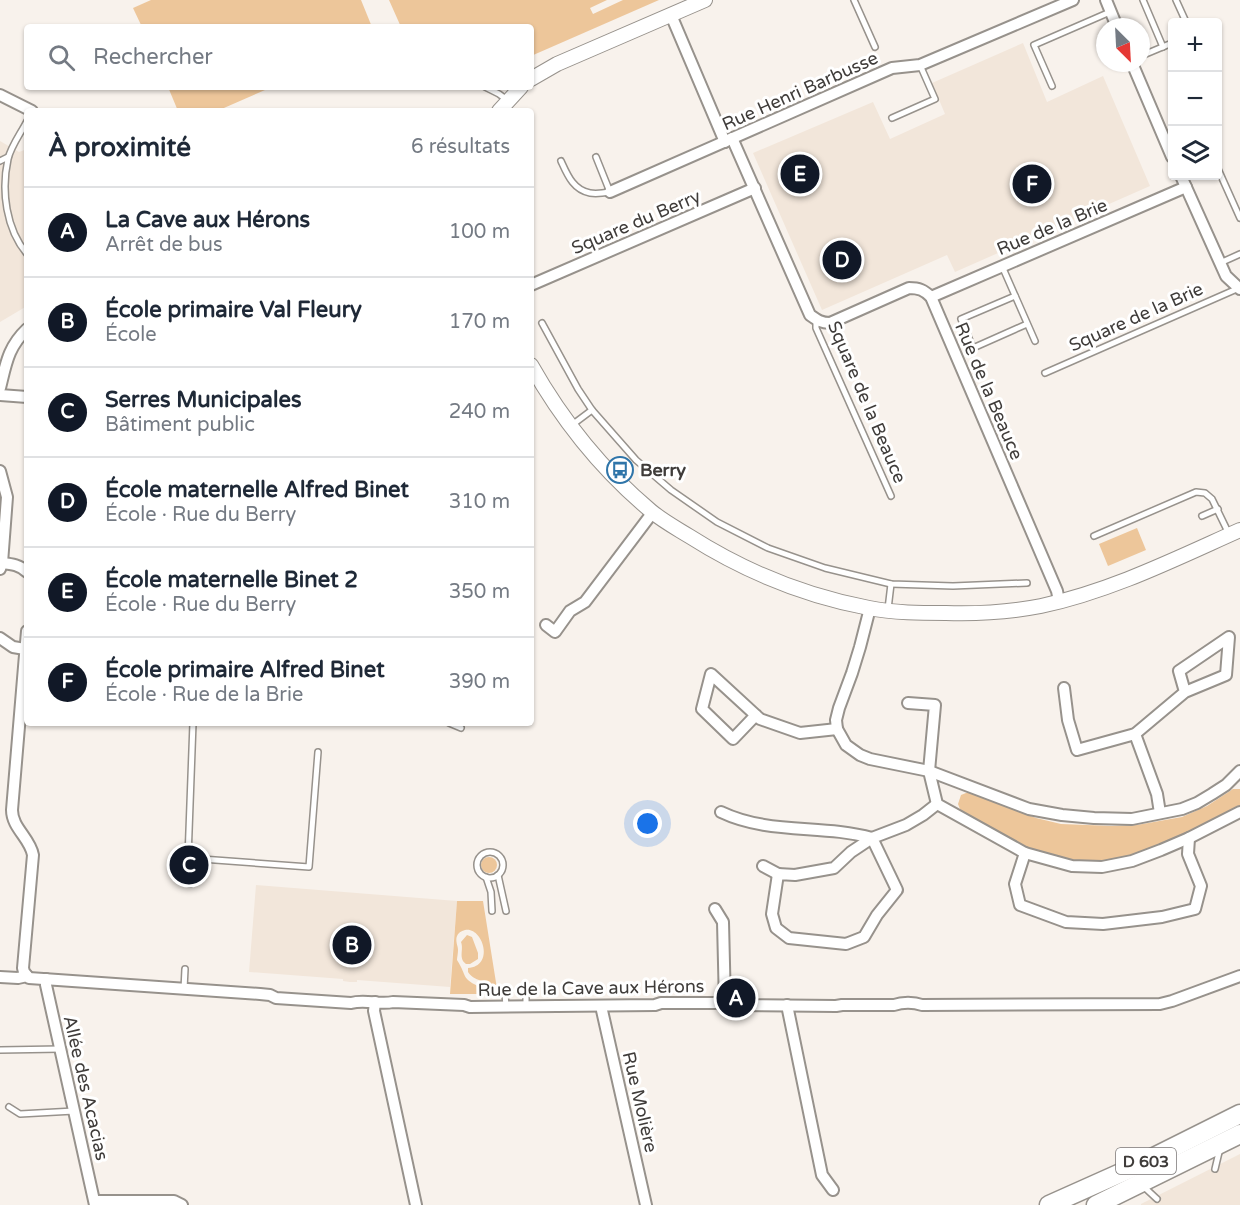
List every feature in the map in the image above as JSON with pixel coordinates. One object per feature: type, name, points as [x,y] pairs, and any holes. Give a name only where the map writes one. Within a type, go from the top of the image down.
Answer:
[{"type":"main road","name":"D 603","points":[[1050,1205],[1134,1167],[1240,1114]]},
{"type":"main road","name":"D 603","points":[[1096,1205],[1240,1134]]},
{"type":"street","points":[[534,77],[557,64],[705,0]]},
{"type":"street","name":"Rue Henri Barbusse","points":[[610,192],[892,68],[920,65],[1073,0]]},
{"type":"street","points":[[1106,0],[1113,18]]},
{"type":"street","points":[[671,15],[729,140],[755,188],[810,315],[823,323],[830,322],[909,288],[918,288],[931,297]]},
{"type":"street","points":[[1136,72],[1168,146]]},
{"type":"street","points":[[503,106],[518,90]]},
{"type":"street","points":[[0,94],[26,108]]},
{"type":"street","points":[[1183,180],[1226,276],[1239,289]]},
{"type":"street","name":"Rue de la Brie","points":[[931,297],[1186,187]]},
{"type":"street","name":"Square du Berry","points":[[534,284],[755,188]]},
{"type":"street","name":"Rue de la Beauce","points":[[931,297],[1057,591],[1059,601]]},
{"type":"street","points":[[0,388],[11,347],[24,332]]},
{"type":"street","points":[[534,370],[545,390],[589,449],[615,479],[653,512],[717,554],[749,569],[813,594],[870,608],[888,611],[970,614],[1017,610],[1059,601],[1124,580],[1235,533]]},
{"type":"street","points":[[0,395],[24,397]]},
{"type":"street","points":[[0,471],[7,497],[1,566],[14,564],[24,569]]},
{"type":"street","points":[[546,625],[555,632],[570,611],[585,602],[653,512]]},
{"type":"street","points":[[870,608],[858,656],[836,720],[837,729],[846,745],[860,755],[929,771],[1029,809],[1094,818],[1132,819],[1182,808],[1197,803],[1240,774]]},
{"type":"street","points":[[0,638],[13,647],[24,649]]},
{"type":"street","points":[[1064,688],[1068,720],[1077,750],[1135,734],[1185,692],[1226,675],[1229,638],[1179,671],[1185,692]]},
{"type":"street","points":[[0,977],[27,976],[23,968],[33,855],[29,843],[12,817],[24,662]]},
{"type":"street","points":[[756,715],[733,739],[702,709],[711,674],[756,715],[760,719],[800,733],[837,729]]},
{"type":"street","points":[[908,703],[935,705],[929,771],[936,804],[1025,853],[1072,866],[1102,867],[1132,861],[1161,850],[1240,812]]},
{"type":"street","points":[[1135,734],[1157,794],[1160,813]]},
{"type":"street","points":[[763,866],[778,874],[795,875],[834,868],[851,852],[872,838],[906,825],[936,804]]},
{"type":"street","points":[[721,812],[753,824],[854,833],[872,838],[897,890],[864,937],[846,944],[789,938],[776,928],[772,914],[778,874]]},
{"type":"street","points":[[1025,853],[1015,884],[1020,905],[1066,922],[1103,924],[1195,909],[1201,886],[1188,854],[1189,838]]},
{"type":"street","points":[[715,909],[723,922],[725,1005]]},
{"type":"street","name":"Rue de la Cave aux Hérons","points":[[27,976],[33,979],[260,994],[276,998],[470,1007],[656,1005],[661,1003],[836,1006],[899,1003],[922,1005],[1160,1004],[1172,1002],[1240,976]]},
{"type":"street","name":"Allée des Acacias","points":[[46,979],[95,1203]]},
{"type":"street","points":[[375,1002],[374,1011],[416,1205]]},
{"type":"street","points":[[787,1005],[822,1175],[833,1190]]},
{"type":"street","name":"Rue Molière","points":[[601,1006],[646,1205]]},
{"type":"street","points":[[95,1203],[174,1202],[182,1205]]},
{"type":"lane","points":[[854,0],[875,47]]},
{"type":"lane","points":[[1143,0],[1163,47]]},
{"type":"lane","points":[[1176,0],[1184,18]]},
{"type":"lane","points":[[1052,87],[1034,45],[1110,12]]},
{"type":"lane","points":[[1150,52],[1168,45]]},
{"type":"lane","points":[[892,118],[935,99],[920,65]]},
{"type":"lane","points":[[491,90],[500,94],[503,106]]},
{"type":"lane","points":[[24,127],[8,157],[5,185],[9,219],[24,250]]},
{"type":"lane","points":[[0,161],[8,157]]},
{"type":"lane","points":[[561,161],[569,178],[578,188],[590,193],[610,192],[596,157]]},
{"type":"lane","points":[[1222,178],[1240,218]]},
{"type":"lane","points":[[1221,263],[1240,254]]},
{"type":"lane","points":[[1002,266],[1035,341]]},
{"type":"lane","name":"Square de la Brie","points":[[1046,373],[1239,289]]},
{"type":"lane","points":[[1015,296],[961,319],[973,348],[1027,324]]},
{"type":"lane","name":"Square de la Beauce","points":[[816,320],[816,328],[891,496]]},
{"type":"lane","points":[[542,323],[592,410],[636,460],[670,490],[717,522],[768,548],[815,565],[891,584],[953,586],[1027,583]]},
{"type":"lane","points":[[571,426],[592,410]]},
{"type":"lane","points":[[1094,536],[1196,492],[1205,493],[1212,499],[1235,533]]},
{"type":"lane","points":[[1202,516],[1218,509]]},
{"type":"lane","points":[[888,611],[891,584]]},
{"type":"lane","points":[[190,884],[188,858],[193,726]]},
{"type":"lane","points":[[456,726],[461,728]]},
{"type":"lane","points":[[188,858],[309,867],[318,752]]},
{"type":"lane","points":[[488,852],[496,854],[501,860],[502,868],[498,875],[490,878],[479,872],[477,864],[480,856],[488,852]]},
{"type":"lane","points":[[498,875],[506,911]]},
{"type":"lane","points":[[486,877],[491,891],[492,911]]},
{"type":"lane","points":[[184,990],[185,969]]},
{"type":"lane","points":[[505,994],[506,1006]]},
{"type":"lane","points":[[526,994],[526,1006]]},
{"type":"lane","points":[[0,1050],[61,1049]]},
{"type":"lane","points":[[9,1107],[20,1114],[75,1111]]},
{"type":"lane","points":[[1215,1169],[1221,1144]]},
{"type":"lane","points":[[1140,1183],[1157,1199]]},
{"type":"shaded area","points":[[151,0],[361,0],[371,24],[141,24],[133,8]]},
{"type":"shaded area","points":[[389,0],[607,0],[590,8],[593,14],[623,0],[659,0],[534,55],[534,24],[400,24]]},
{"type":"shaded area","points":[[1023,43],[1047,102],[1103,76],[1150,186],[955,272],[947,255],[822,310],[753,153],[873,102],[890,139],[945,114],[932,83]]},
{"type":"shaded area","points":[[169,90],[265,90],[224,108],[177,108]]},
{"type":"shaded area","points":[[0,141],[19,152],[24,150],[24,308],[0,322]]},
{"type":"shaded area","points":[[1137,528],[1146,550],[1108,566],[1099,544]]},
{"type":"shaded area","points":[[1233,789],[1240,789],[1240,810],[1186,837],[1119,861],[1091,864],[1061,861],[1038,853],[962,814],[958,804],[961,795],[972,793],[1036,818],[1061,824],[1137,825],[1182,817],[1207,806]]},
{"type":"shaded area","points":[[486,857],[492,857],[497,865],[495,871],[486,873],[481,868],[481,862]]},
{"type":"shaded area","points":[[256,885],[457,901],[450,987],[357,980],[357,982],[350,982],[343,981],[343,979],[249,972]]},
{"type":"shaded area","points":[[457,901],[483,901],[498,995],[490,994],[483,982],[468,972],[468,968],[477,966],[482,961],[484,954],[481,940],[471,930],[459,933],[456,938],[457,960],[465,977],[482,988],[484,994],[450,994]]},
{"type":"shaded area","points":[[467,935],[472,937],[478,953],[478,959],[470,964],[466,964],[462,957],[461,942]]},
{"type":"shaded area","points":[[1240,1154],[1240,1205],[1141,1205],[1141,1204]]},
{"type":"place","name":"École maternelle Binet 2","points":[[800,174]]},
{"type":"place","name":"École primaire Alfred Binet","points":[[1032,184]]},
{"type":"place","name":"École maternelle Alfred Binet","points":[[842,260]]},
{"type":"place","name":"Berry","points":[[620,470]]},
{"type":"place","name":"Serres Municipales","points":[[189,865]]},
{"type":"place","name":"École primaire Val Fleury","points":[[352,945]]},
{"type":"place","name":"La Cave aux Hérons","points":[[736,998]]}]
